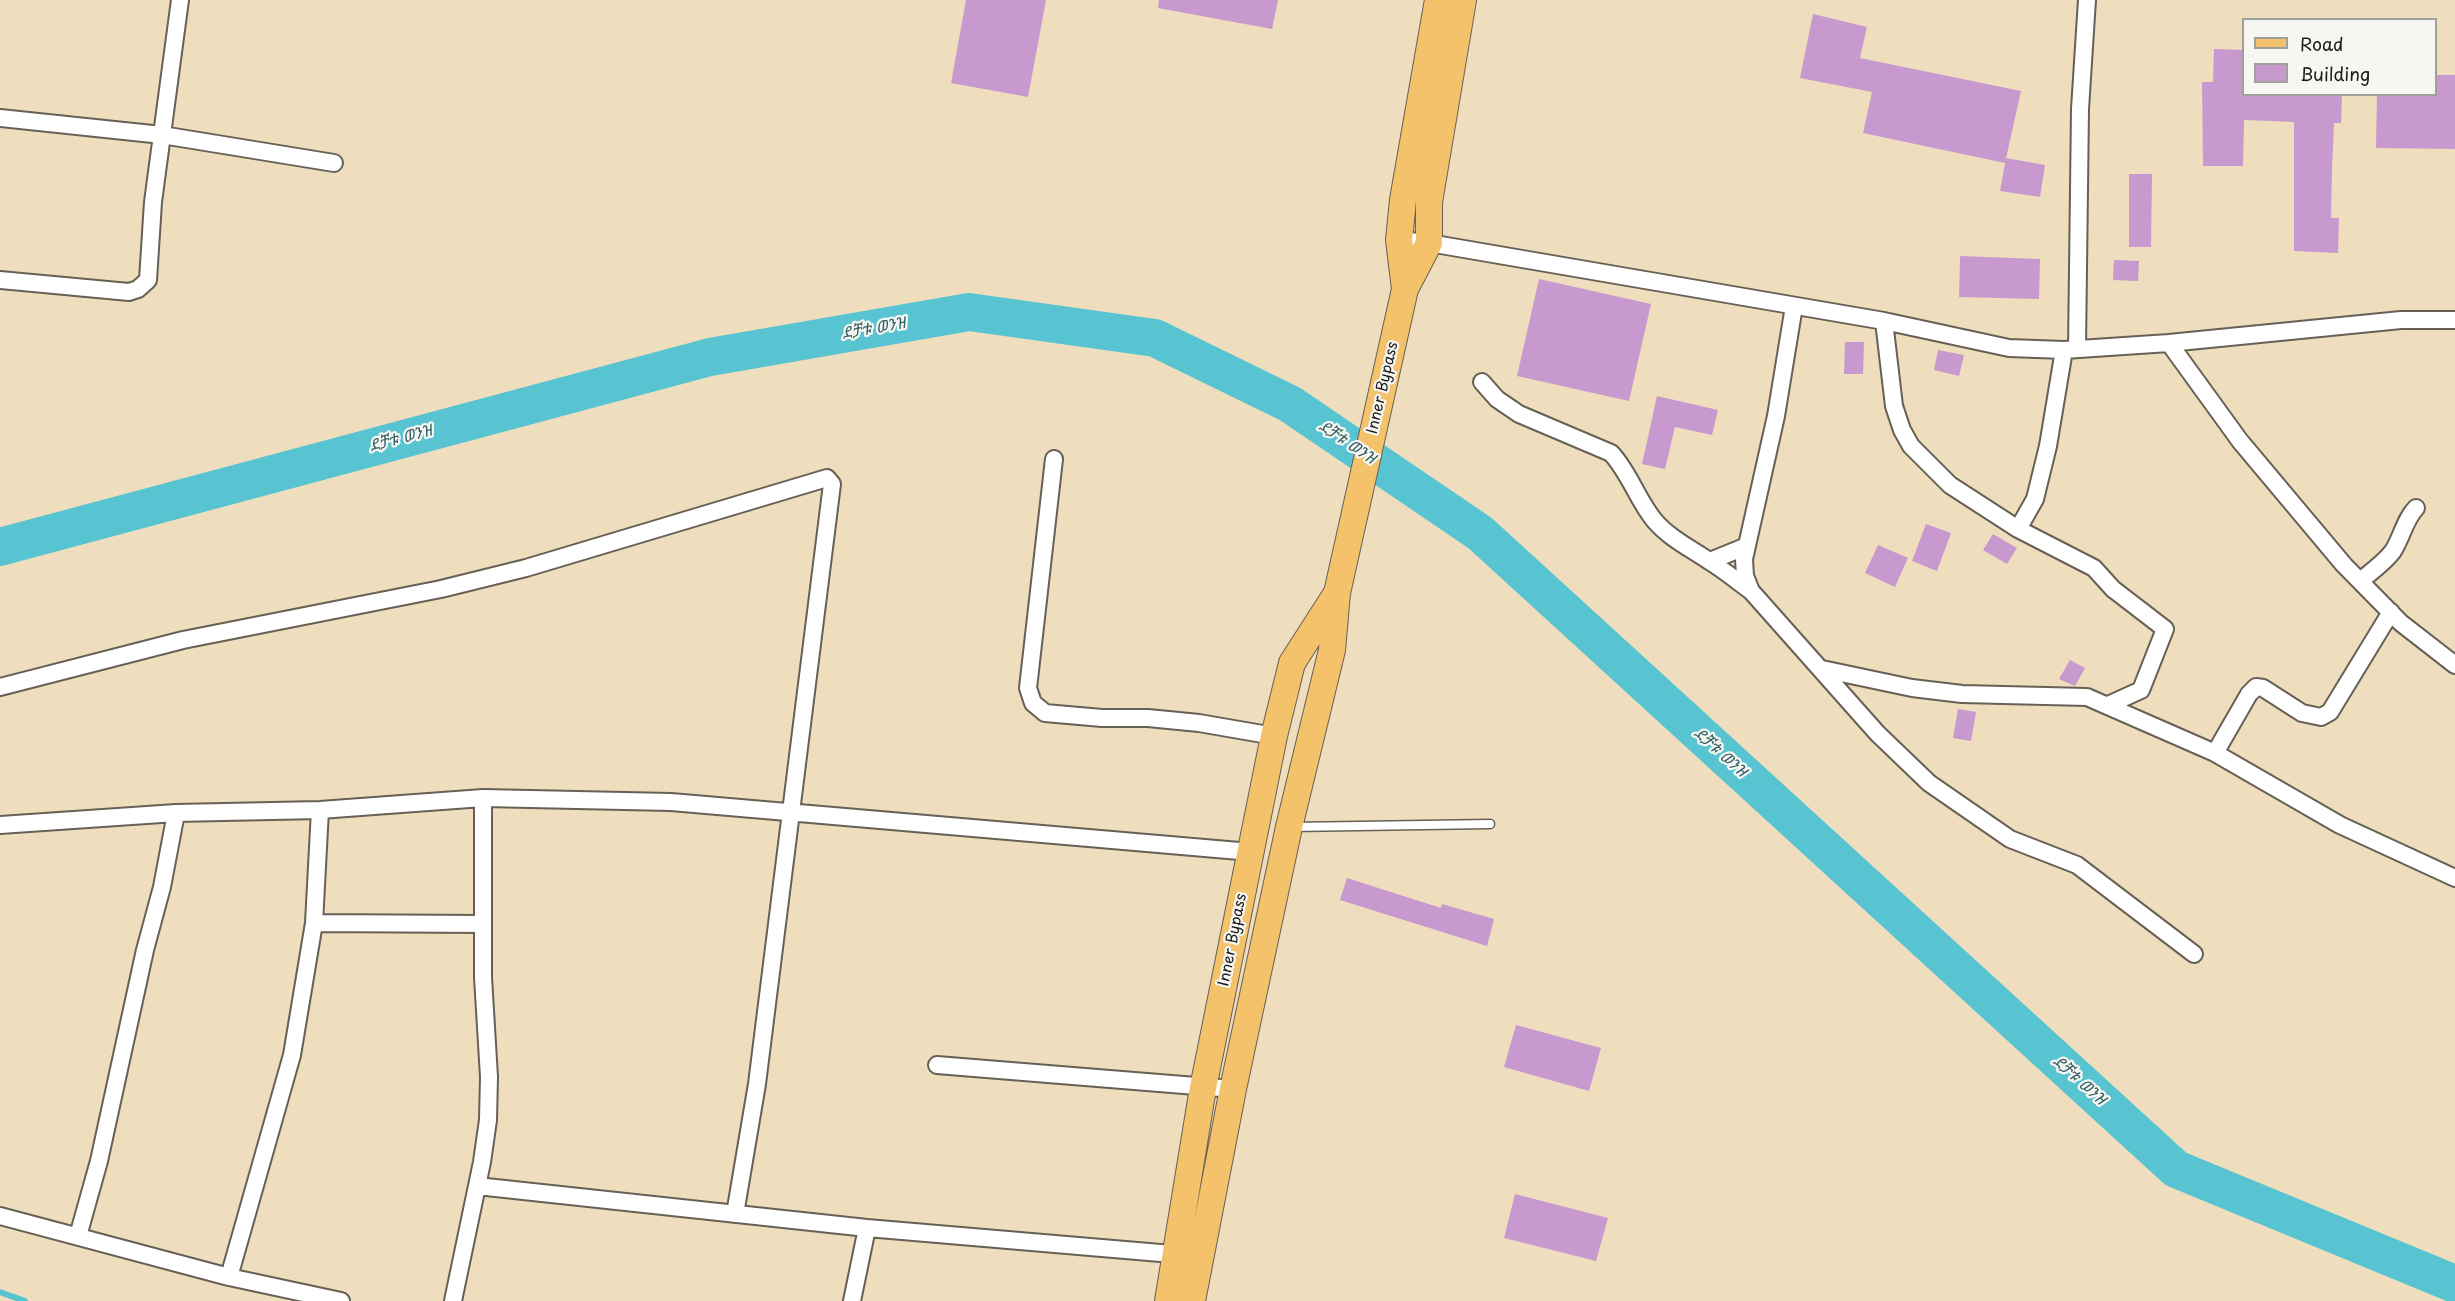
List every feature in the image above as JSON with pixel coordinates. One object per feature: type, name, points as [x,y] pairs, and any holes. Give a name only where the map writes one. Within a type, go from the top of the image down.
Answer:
[{"type":"main road","name":"Inner Bypass","points":[[1405,289],[1399,240],[1403,200],[1438,0]]},
{"type":"main road","name":"Inner Bypass","points":[[1168,1301],[1188,1255],[1233,1089],[1289,827],[1332,650],[1337,593],[1405,289],[1429,243],[1429,202],[1463,0]]},
{"type":"main road","name":"Inner Bypass","points":[[1192,1301],[1188,1255],[1203,1088],[1274,736],[1292,663],[1337,593]]},
{"type":"street","points":[[0,280],[129,292],[145,284],[149,274],[153,202],[180,0]]},
{"type":"street","points":[[2018,529],[2035,499],[2071,349],[2080,109],[2087,0]]},
{"type":"street","points":[[0,118],[162,135],[334,163]]},
{"type":"street","points":[[1399,240],[1429,243],[1884,321],[2009,348],[2071,349],[2169,343],[2401,320],[2455,320]]},
{"type":"street","points":[[1751,591],[1745,576],[1744,559],[1783,381],[1794,306]]},
{"type":"street","points":[[1884,321],[1894,406],[1902,430],[1911,446],[1950,485],[2018,529],[2094,568],[2113,589],[2165,629],[2141,690],[2108,705]]},
{"type":"street","points":[[2169,343],[2240,441],[2360,581],[2391,612],[2455,665]]},
{"type":"street","points":[[1482,382],[1497,399],[1518,414],[1611,453],[1621,465],[1637,497],[1654,521],[1685,547],[1710,561],[1751,591],[1877,733],[1929,783],[2010,838],[2077,865],[2194,954]]},
{"type":"street","points":[[1054,459],[1028,688],[1033,703],[1045,713],[1198,723],[1274,736]]},
{"type":"street","points":[[0,687],[183,639],[441,589],[526,568],[827,478],[832,484],[758,1084],[735,1214]]},
{"type":"street","points":[[2360,581],[2391,553],[2404,532],[2409,515],[2416,508]]},
{"type":"street","points":[[1710,561],[1747,546]]},
{"type":"street","points":[[2214,753],[2249,694],[2256,687],[2263,688],[2302,713],[2321,717],[2330,712],[2391,612]]},
{"type":"street","points":[[1822,669],[1912,688],[1962,694],[2087,697],[2214,753],[2340,825],[2455,878]]},
{"type":"street","points":[[453,1301],[488,1120],[489,1077],[483,977],[483,798]]},
{"type":"street","points":[[0,825],[176,813],[320,810],[483,798],[628,800],[1251,852]]},
{"type":"street","points":[[229,1277],[292,1055],[314,923],[320,810]]},
{"type":"street","points":[[78,1236],[99,1161],[145,950],[162,887],[176,813]]},
{"type":"street","points":[[314,923],[483,924]]},
{"type":"street","points":[[937,1065],[1233,1089]]},
{"type":"street","points":[[477,1186],[867,1228],[1188,1255]]},
{"type":"street","points":[[0,1216],[229,1277],[340,1301]]},
{"type":"street","points":[[852,1301],[867,1228]]},
{"type":"lane","points":[[1289,827],[1490,824]]},
{"type":"building","points":[[966,0],[1046,0],[1028,97],[951,83]]},
{"type":"building","points":[[1159,0],[1278,0],[1272,29],[1158,8]]},
{"type":"building","points":[[1813,14],[1867,27],[1860,58],[2021,91],[2005,163],[1863,133],[1872,92],[1800,78]]},
{"type":"building","points":[[2214,49],[2242,50],[2242,96],[2342,96],[2341,123],[2334,123],[2332,169],[2331,218],[2339,218],[2338,253],[2294,251],[2294,122],[2244,120],[2243,166],[2203,166],[2202,82],[2213,82]]},
{"type":"building","points":[[2437,75],[2455,75],[2455,149],[2376,148],[2377,96],[2437,96]]},
{"type":"building","points":[[2006,158],[2045,165],[2040,197],[2000,191]]},
{"type":"building","points":[[2129,174],[2152,174],[2151,247],[2129,247]]},
{"type":"building","points":[[1960,256],[2040,259],[2039,299],[1959,297]]},
{"type":"building","points":[[2114,260],[2139,261],[2138,281],[2113,280]]},
{"type":"building","points":[[1539,279],[1651,304],[1629,401],[1517,376]]},
{"type":"building","points":[[1845,342],[1864,342],[1863,374],[1844,374]]},
{"type":"building","points":[[1938,350],[1964,355],[1959,376],[1934,370]]},
{"type":"building","points":[[1657,396],[1718,410],[1712,435],[1675,427],[1665,469],[1642,464]]},
{"type":"building","points":[[1926,524],[1951,533],[1937,571],[1912,561]]},
{"type":"building","points":[[1993,534],[2017,548],[2007,564],[1983,550]]},
{"type":"building","points":[[1878,545],[1908,558],[1895,587],[1865,573]]},
{"type":"building","points":[[2070,660],[2085,668],[2075,686],[2059,679]]},
{"type":"building","points":[[1958,709],[1976,712],[1971,741],[1953,738]]},
{"type":"building","points":[[1347,878],[1441,908],[1442,904],[1494,919],[1487,946],[1340,900]]},
{"type":"building","points":[[1516,1025],[1601,1048],[1589,1091],[1504,1067]]},
{"type":"building","points":[[1515,1194],[1608,1218],[1596,1261],[1504,1238]]},
{"type":"waterway","name":"ደቻቱ ወንዝ","points":[[0,547],[710,357],[969,312],[1155,338],[1290,404],[1480,533],[2176,1169],[2455,1284]]},
{"type":"waterway","points":[[0,1292],[25,1301]]}]
